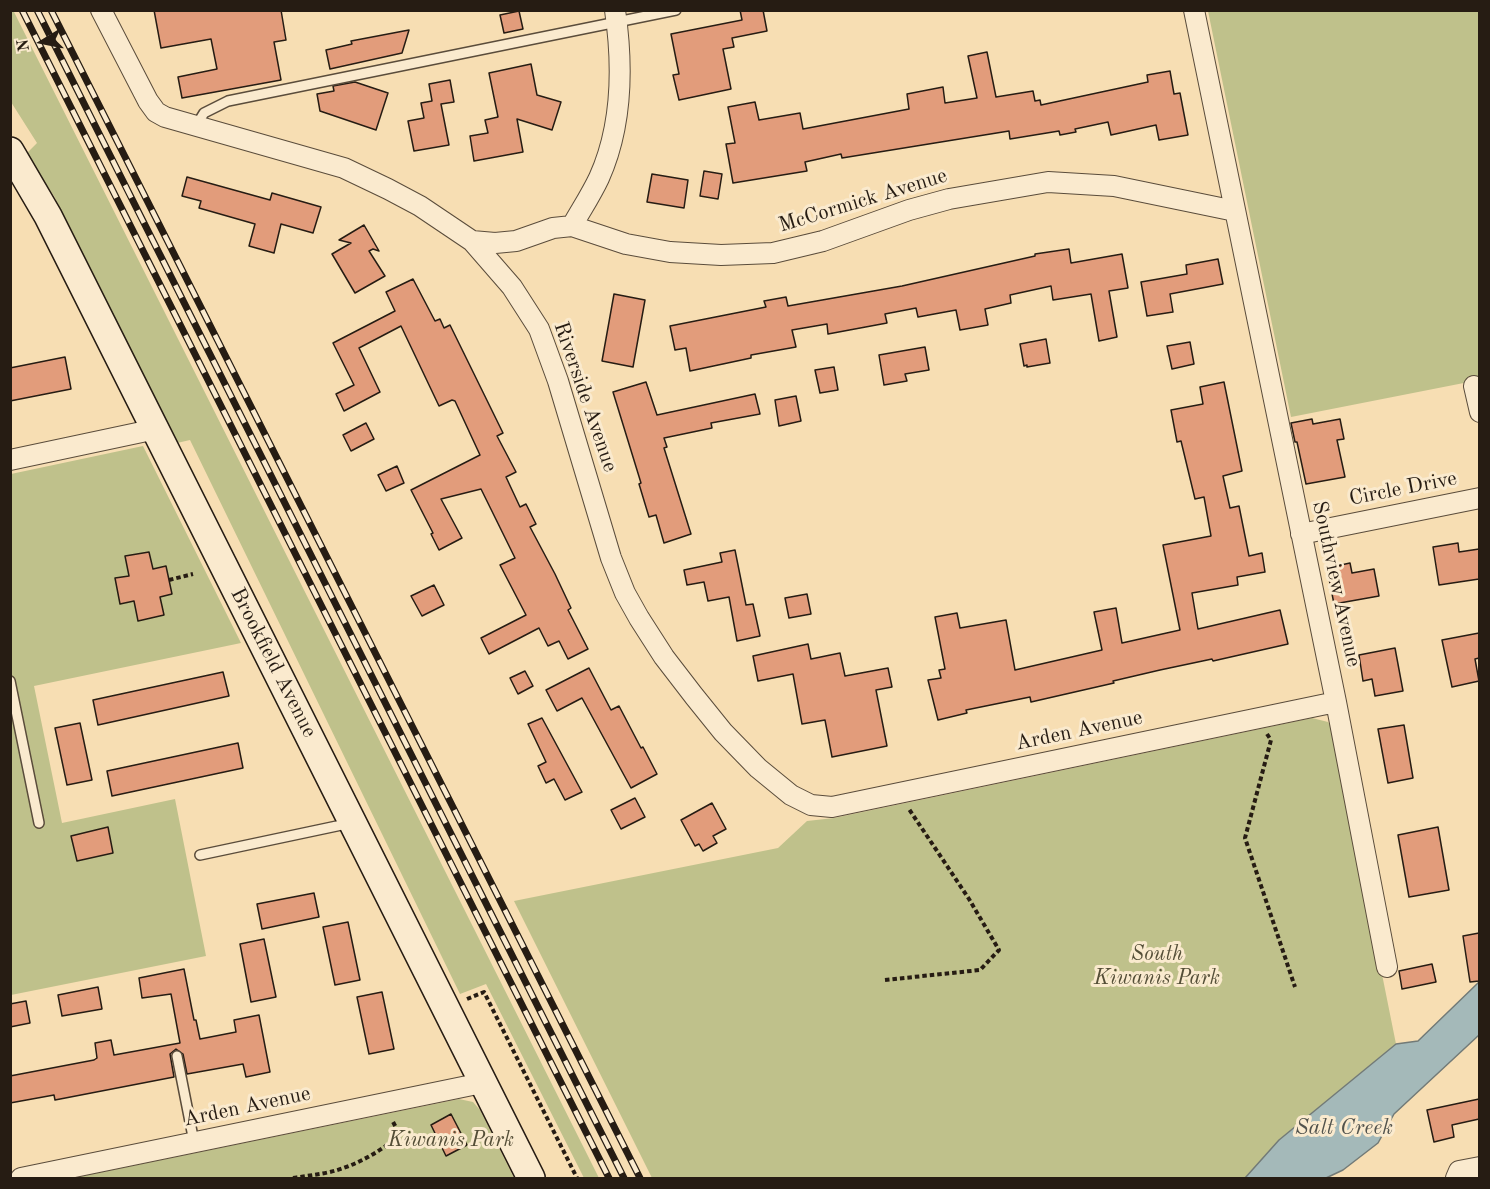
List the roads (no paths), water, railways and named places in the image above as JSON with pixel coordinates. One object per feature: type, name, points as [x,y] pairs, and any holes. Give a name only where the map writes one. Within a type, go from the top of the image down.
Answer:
[{"type":"street","name":"Riverside Avenue","points":[[101,10],[148,101],[156,112],[165,117],[344,168],[420,206],[472,241],[512,287],[540,329],[611,558],[639,618],[664,657],[694,696],[723,732],[758,768],[791,795],[811,805],[832,807]]},
{"type":"street","name":"Southview Avenue","points":[[1194,10],[1336,702],[1387,968]]},
{"type":"street","points":[[572,226],[599,177],[613,131],[620,65],[616,16]]},
{"type":"street","name":"Brookfield Avenue","points":[[10,151],[48,216],[156,429],[531,1179]]},
{"type":"street","name":"McCormick Avenue","points":[[472,241],[495,243],[516,241],[554,228],[572,226],[626,244],[670,252],[721,255],[773,253],[823,241],[909,210],[939,202],[1048,182],[1114,186],[1235,211]]},
{"type":"street","points":[[1474,386],[1479,412]]},
{"type":"street","points":[[10,460],[156,429]]},
{"type":"street","name":"Circle Drive","points":[[1301,534],[1479,498]]},
{"type":"street","name":"Arden Avenue","points":[[832,807],[1336,702]]},
{"type":"street","name":"Arden Avenue","points":[[21,1179],[482,1083]]},
{"type":"street","points":[[1457,1175],[1479,1167]]},
{"type":"lane","points":[[196,126],[204,113],[228,101],[616,16],[676,10]]},
{"type":"lane","points":[[10,681],[39,823]]},
{"type":"lane","points":[[200,855],[354,822]]},
{"type":"lane","points":[[177,1056],[194,1143]]},
{"type":"water","name":"Salt Creek","points":[[1479,982],[1479,1035],[1394,1114],[1378,1143],[1343,1170],[1326,1178],[1245,1178],[1279,1140],[1396,1044],[1418,1041]]},
{"type":"railway","points":[[22,10],[609,1178]]},
{"type":"railway","points":[[37,10],[624,1178]]},
{"type":"railway","points":[[51,10],[640,1178]]},
{"type":"park label","name":"South Kiwanis Park","points":[[1157,966]]},
{"type":"park label","name":"Kiwanis Park","points":[[451,1140]]}]
